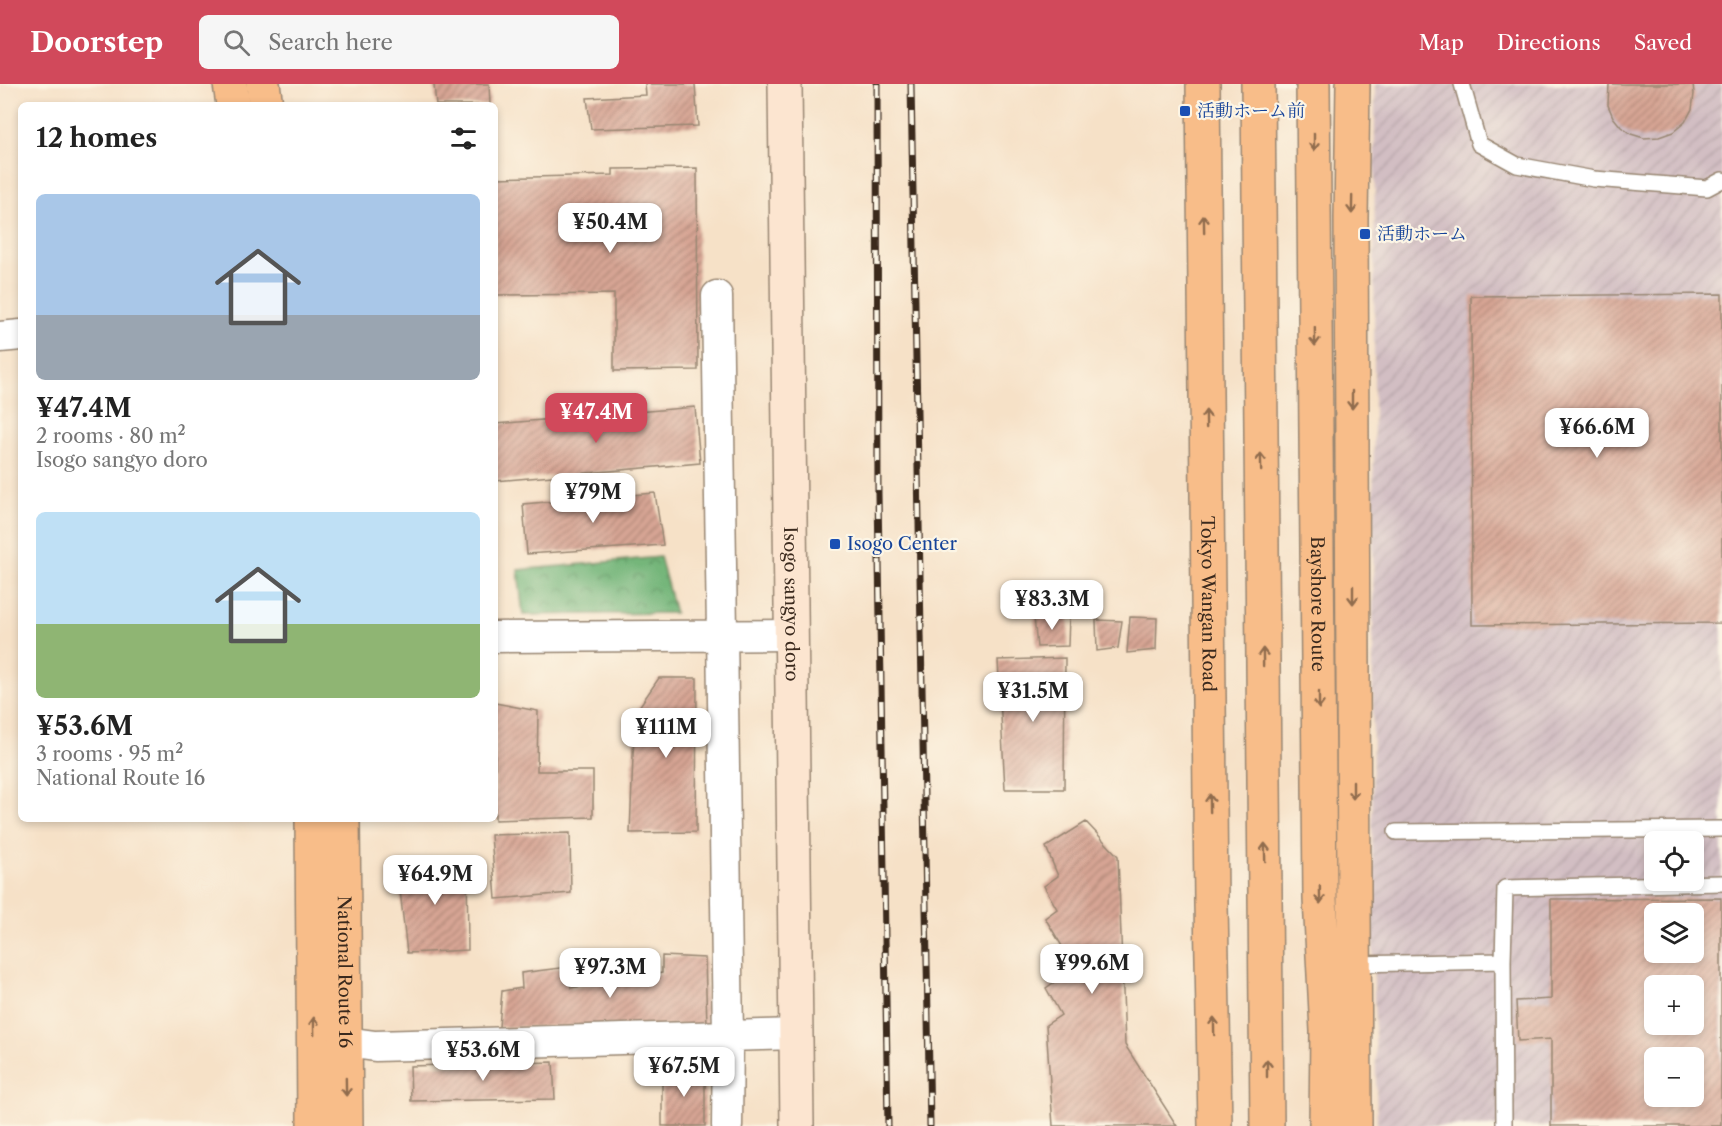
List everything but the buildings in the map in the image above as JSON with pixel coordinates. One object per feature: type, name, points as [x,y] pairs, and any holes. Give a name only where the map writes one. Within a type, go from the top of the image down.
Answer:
[{"type":"highway","points":[[230,84],[233,102]]},
{"type":"highway","points":[[263,84],[266,102]]},
{"type":"highway","name":"Tokyo Wangan Road","points":[[1203,84],[1215,1126]]},
{"type":"highway","points":[[1258,84],[1267,1126]]},
{"type":"highway","name":"Bayshore Route","points":[[1313,84],[1320,899],[1327,1031],[1326,1126]]},
{"type":"highway","points":[[1353,84],[1355,1126]]},
{"type":"highway","name":"National Route 16","points":[[312,822],[314,1126]]},
{"type":"highway","name":"National Route 16","points":[[343,822],[346,1126]]},
{"type":"street","name":"Isogo sangyo doro","points":[[785,84],[796,1126]]},
{"type":"street","points":[[717,296],[728,1036],[727,1126]]},
{"type":"street","points":[[0,337],[18,334]]},
{"type":"street","points":[[498,637],[792,635]]},
{"type":"street","points":[[346,1042],[375,1046],[795,1034]]},
{"type":"lane","points":[[1462,84],[1479,144],[1517,165],[1594,179],[1707,188],[1722,180]]},
{"type":"lane","points":[[1396,832],[1722,829]]},
{"type":"lane","points":[[1504,1126],[1505,888],[1722,884]]},
{"type":"lane","points":[[1354,964],[1503,961]]},
{"type":"shaded area","points":[[1375,84],[1722,84],[1722,1126],[1377,1126],[1372,899]]},
{"type":"green space","points":[[660,557],[675,613],[523,615],[518,570]]},
{"type":"railway","points":[[877,84],[878,494],[888,1126]]},
{"type":"railway","points":[[911,84],[930,1126]]},
{"type":"place","name":"活動ホーム前","points":[[1185,111]]},
{"type":"place","name":"活動ホーム","points":[[1365,234]]},
{"type":"place","name":"Isogo Center","points":[[835,544]]}]
